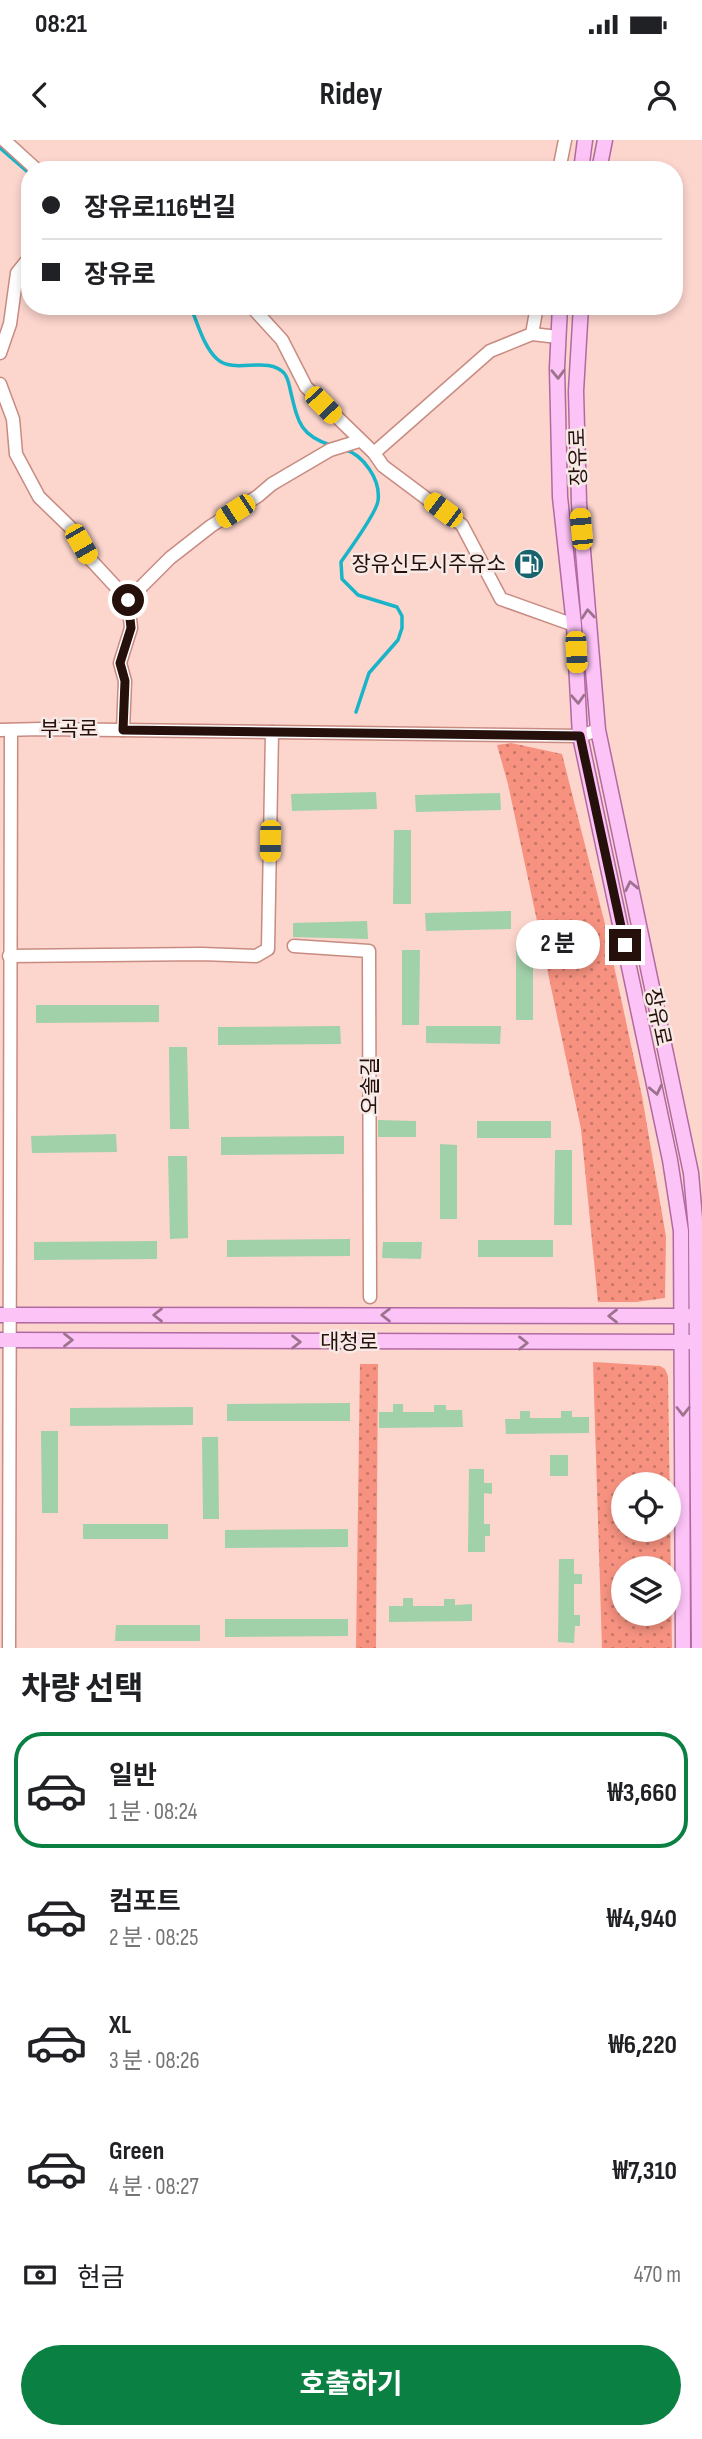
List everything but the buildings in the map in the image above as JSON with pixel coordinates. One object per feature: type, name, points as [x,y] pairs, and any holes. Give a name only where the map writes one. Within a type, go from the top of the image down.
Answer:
[{"type":"main road","points":[[582,161],[585,140]]},
{"type":"main road","points":[[601,161],[605,140]]},
{"type":"main road","name":"장유로","points":[[559,315],[560,497],[574,625],[580,736],[670,1160],[681,1231],[683,1648]]},
{"type":"main road","name":"장유로","points":[[580,315],[576,391],[579,503],[598,730],[697,1179],[699,1648]]},
{"type":"main road","name":"대청로","points":[[5,1315],[697,1316]]},
{"type":"main road","name":"대청로","points":[[5,1340],[698,1342]]},
{"type":"street","points":[[4,140],[27,161]]},
{"type":"street","points":[[561,161],[565,140]]},
{"type":"street","points":[[0,353],[10,324],[17,273],[21,268]]},
{"type":"street","points":[[259,315],[282,340],[306,387],[374,453],[383,466],[462,525],[501,599],[574,625]]},
{"type":"street","points":[[532,334],[535,315]]},
{"type":"street","points":[[374,453],[489,351],[532,334],[558,337]]},
{"type":"street","points":[[0,384],[13,419],[16,454],[39,497],[72,529],[90,559],[128,600],[131,628],[120,663],[125,681],[123,730]]},
{"type":"street","points":[[128,600],[170,558],[272,484],[330,450],[359,441]]},
{"type":"street","points":[[6,730],[9,956],[5,1340],[9,1648]]},
{"type":"street","name":"부곡로","points":[[6,730],[580,736],[598,730]]},
{"type":"street","points":[[9,956],[256,956],[268,949],[272,732]]},
{"type":"street","name":"오솔길","points":[[294,946],[369,951],[370,1297]]},
{"type":"shaded area","points":[[511,743],[562,754],[605,924],[642,1096],[666,1237],[665,1298],[636,1302],[598,1302],[581,1129],[508,784],[497,745]]},
{"type":"shaded area","points":[[593,1362],[660,1366],[668,1376],[669,1472],[611,1472],[611,1542],[670,1542],[671,1556],[611,1556],[611,1626],[672,1626],[672,1648],[602,1648]]},
{"type":"shaded area","points":[[360,1364],[378,1364],[376,1648],[356,1648]]},
{"type":"waterway","points":[[0,148],[21,166]]},
{"type":"waterway","points":[[194,315],[204,341],[217,359],[233,365],[269,365],[284,373],[302,426],[312,437],[330,445]]},
{"type":"waterway","points":[[344,449],[364,462],[374,476],[378,501],[362,532],[341,562],[342,579],[358,595],[397,607],[402,616],[398,640],[369,673],[356,712]]},
{"type":"place","name":"장유신도시주유소","points":[[529,564]]},
{"type":"route","points":[[128,600],[131,628],[120,663],[125,681],[123,730],[580,736],[625,945]]}]
